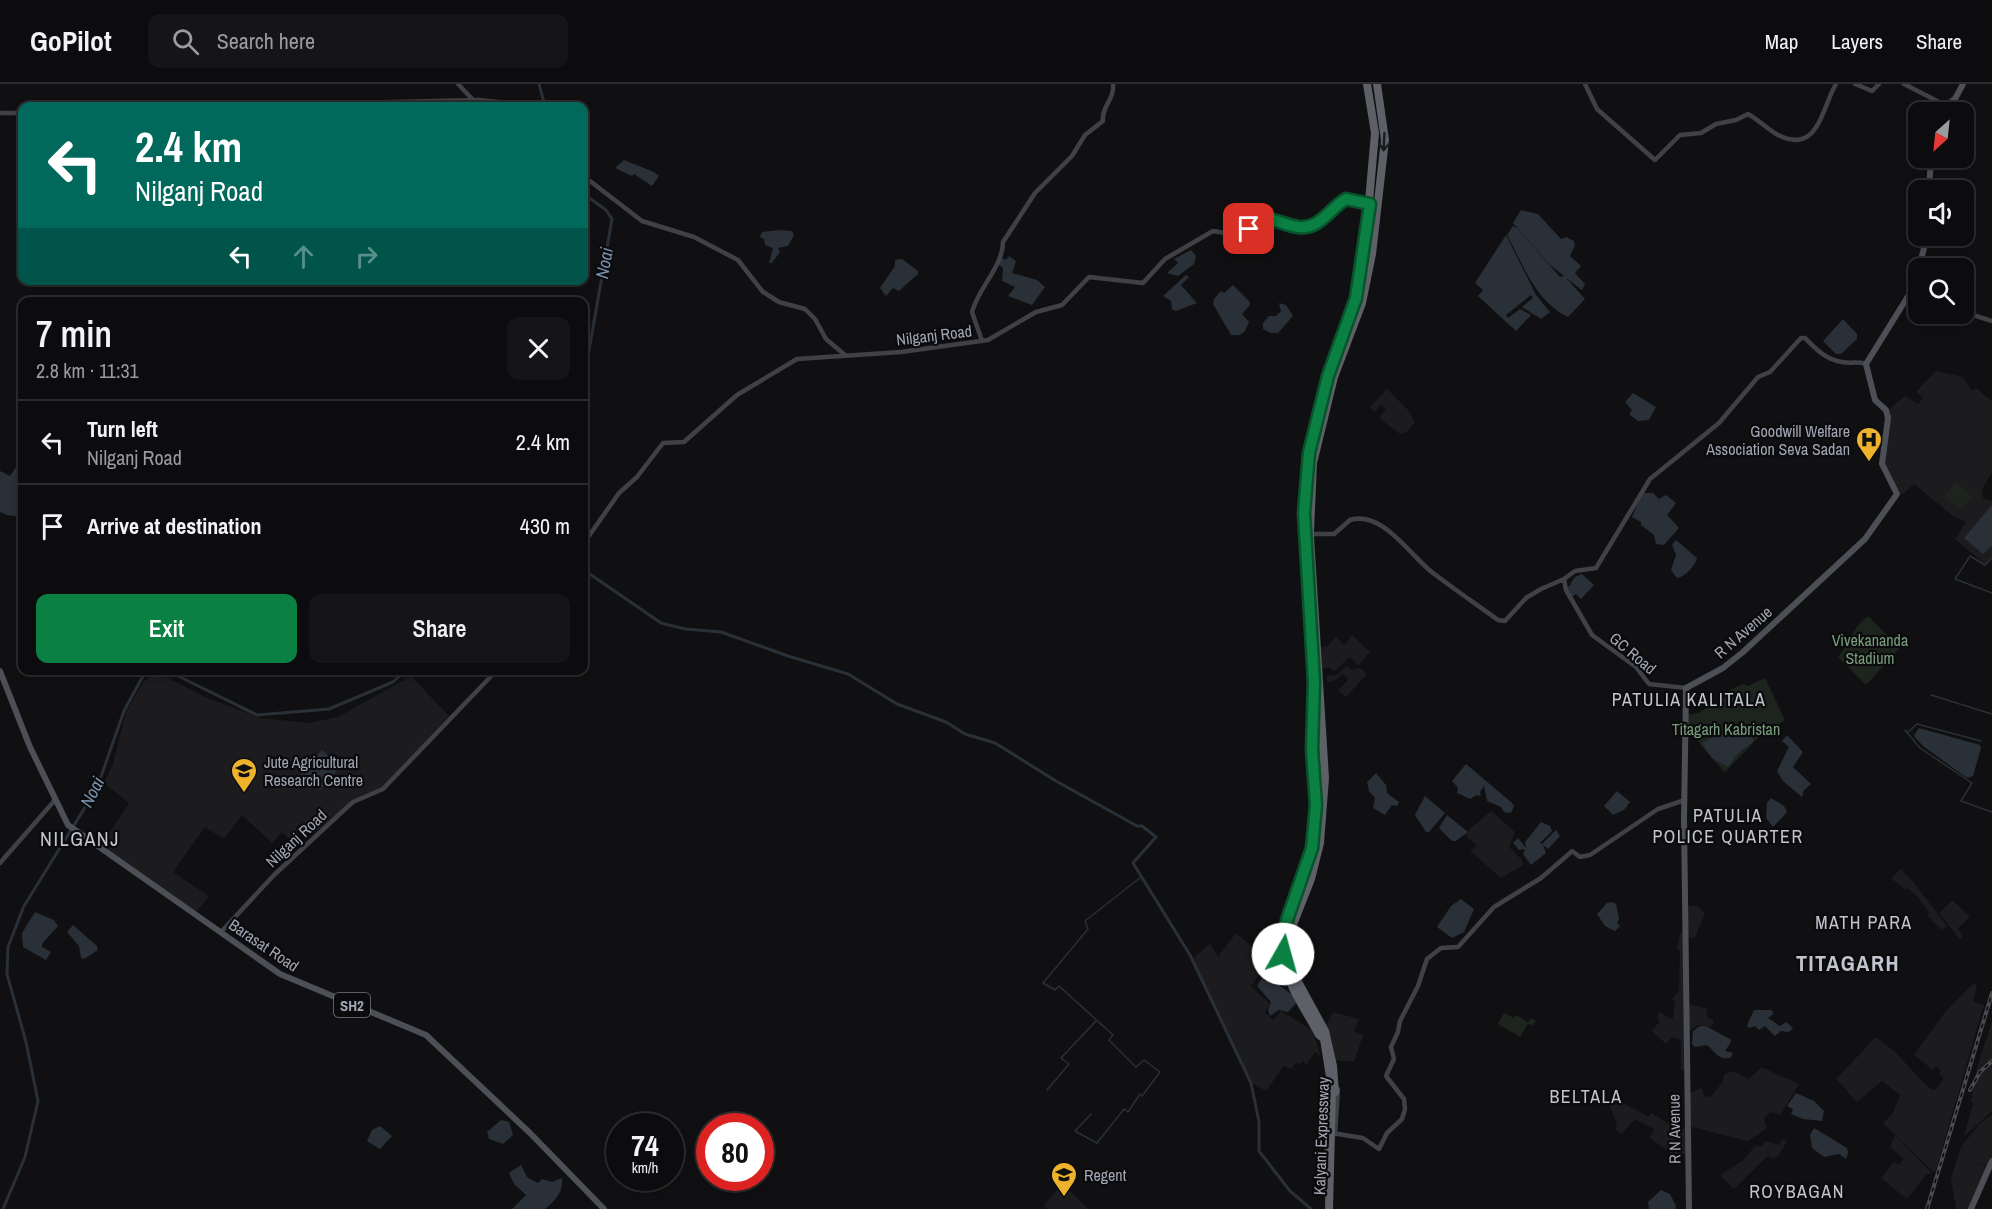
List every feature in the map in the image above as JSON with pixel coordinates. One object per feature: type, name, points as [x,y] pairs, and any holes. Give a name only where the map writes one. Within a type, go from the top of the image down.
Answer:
[{"type":"highway","name":"Kalyani Expressway","points":[[1308,534],[1304,513],[1312,435],[1328,376],[1354,302],[1370,204],[1375,133],[1367,84]]},
{"type":"highway","name":"Kalyani Expressway","points":[[1324,1037],[1287,975],[1283,954],[1287,920],[1307,868],[1314,830],[1316,782],[1312,750],[1314,682],[1308,534],[1314,458],[1334,377],[1362,303],[1379,207],[1385,128],[1377,84]]},
{"type":"highway","name":"Kalyani Expressway","points":[[1312,612],[1325,751],[1324,803],[1314,867],[1292,927],[1289,951],[1296,978],[1324,1037],[1335,1081],[1329,1209]]},
{"type":"main road","points":[[1953,102],[1963,84]]},
{"type":"main road","points":[[1866,364],[1908,300]]},
{"type":"main road","name":"R N Avenue","points":[[1689,1209],[1686,688],[1723,668],[1743,652],[1865,539],[1897,494],[1882,464],[1888,418],[1886,410],[1875,400],[1866,364]]},
{"type":"main road","name":"SH2","points":[[0,671],[54,800]]},
{"type":"main road","name":"Barasat Road","points":[[54,800],[68,825],[293,981],[426,1035],[530,1133],[604,1209]]},
{"type":"main road","points":[[1972,1209],[1992,1161]]},
{"type":"main road","points":[[1972,1209],[1992,1168]]},
{"type":"street","points":[[458,84],[474,101]]},
{"type":"street","points":[[982,341],[972,312],[986,280],[1004,251],[1003,242],[1035,193],[1072,156],[1086,133],[1103,121],[1102,111],[1113,94],[1113,84]]},
{"type":"street","points":[[1585,84],[1598,109],[1655,160],[1680,135],[1701,133],[1716,124],[1736,120],[1748,114],[1781,136],[1798,142],[1807,140],[1816,128],[1836,84]]},
{"type":"street","points":[[1855,84],[1872,91],[1879,84]]},
{"type":"street","points":[[1904,84],[1939,104],[1945,105],[1955,98]]},
{"type":"street","points":[[423,102],[497,102]]},
{"type":"street","points":[[0,113],[18,113]]},
{"type":"street","points":[[588,182],[601,187],[642,221],[694,237],[738,260],[763,292],[779,302],[805,309],[815,319],[826,339],[845,355]]},
{"type":"street","name":"Nilganj Road","points":[[588,537],[619,493],[637,477],[663,442],[684,442],[737,395],[795,360],[901,352],[992,339],[1036,312],[1061,306],[1089,277],[1143,283],[1165,259],[1215,231],[1237,235],[1265,218],[1304,227],[1320,221],[1345,199],[1379,207]]},
{"type":"street","points":[[1974,315],[1992,321]]},
{"type":"street","points":[[1308,534],[1335,534],[1350,520],[1370,519],[1402,541],[1432,572],[1503,622],[1526,598],[1579,570],[1596,568],[1650,479],[1719,423],[1758,377],[1770,372],[1801,338],[1805,338],[1820,353],[1838,362],[1852,360],[1866,364]]},
{"type":"street","name":"GC Road","points":[[1564,579],[1566,590],[1596,638],[1636,668],[1649,684],[1686,688]]},
{"type":"street","name":"Nilganj Road","points":[[221,932],[274,875],[353,802],[383,789],[492,675]]},
{"type":"street","points":[[0,864],[54,800]]},
{"type":"street","points":[[1326,1132],[1363,1138],[1378,1149],[1387,1133],[1405,1113],[1404,1099],[1386,1076],[1394,1059],[1391,1047],[1400,1021],[1418,986],[1427,959],[1441,948],[1458,947],[1494,907],[1542,878],[1569,852],[1572,851],[1580,857],[1590,855],[1658,809],[1685,800]]},
{"type":"street","name":"Kalyani Expressway","points":[[1324,1037],[1330,1081],[1326,1132],[1329,1209]]},
{"type":"street","name":"Kalyani Expressway","points":[[1324,1037],[1336,1067],[1329,1209]]},
{"type":"shaded area","points":[[624,160],[659,176],[652,186],[634,174],[632,176],[617,169],[616,167]]},
{"type":"shaded area","points":[[1521,210],[1538,214],[1561,239],[1566,237],[1574,241],[1575,245],[1570,256],[1581,266],[1575,273],[1585,284],[1582,290],[1566,278],[1585,299],[1568,317],[1547,302],[1539,292],[1507,235],[1513,226],[1517,228],[1560,277],[1564,276],[1549,264],[1513,223]]},
{"type":"shaded area","points":[[792,231],[794,235],[788,246],[778,248],[780,252],[772,263],[769,263],[773,248],[765,245],[764,239],[760,237],[762,232]]},
{"type":"shaded area","points":[[1506,235],[1536,295],[1550,312],[1541,319],[1522,307],[1533,298],[1531,295],[1506,315],[1508,318],[1520,309],[1531,315],[1516,331],[1478,296],[1483,290],[1475,283]]},
{"type":"shaded area","points":[[1191,250],[1196,256],[1194,264],[1178,276],[1167,273],[1178,263],[1174,259]]},
{"type":"shaded area","points":[[1009,256],[1016,261],[1012,273],[1037,280],[1045,287],[1032,305],[1008,296],[1015,287],[1002,281],[1003,268],[998,264],[1002,258],[1006,260]]},
{"type":"shaded area","points":[[902,259],[918,271],[918,274],[899,291],[893,288],[886,296],[880,288],[895,266],[895,260]]},
{"type":"shaded area","points":[[1186,275],[1189,277],[1181,285],[1197,303],[1176,311],[1172,309],[1171,301],[1163,296]]},
{"type":"shaded area","points":[[1233,285],[1249,301],[1250,305],[1242,314],[1249,322],[1245,331],[1240,335],[1231,335],[1213,304],[1221,291],[1224,293]]},
{"type":"shaded area","points":[[1279,303],[1286,305],[1293,316],[1278,333],[1271,333],[1263,329],[1263,323],[1269,316],[1276,316],[1281,311]]},
{"type":"shaded area","points":[[1843,319],[1857,334],[1857,339],[1841,354],[1836,354],[1823,341]]},
{"type":"shaded area","points":[[1936,371],[1963,377],[1972,391],[1976,388],[1992,401],[1992,472],[1982,490],[1983,498],[1992,501],[1992,557],[1985,564],[1955,539],[1966,522],[1953,516],[1914,484],[1903,494],[1898,494],[1882,465],[1886,412],[1905,396],[1918,404],[1923,398],[1916,392]]},
{"type":"shaded area","points":[[1387,389],[1409,411],[1415,422],[1407,432],[1400,434],[1379,418],[1386,409],[1381,404],[1375,412],[1370,407]]},
{"type":"shaded area","points":[[1633,393],[1656,407],[1649,420],[1638,421],[1629,414],[1632,410],[1625,402]]},
{"type":"shaded area","points":[[18,464],[18,516],[0,512],[0,471],[10,476]]},
{"type":"shaded area","points":[[1642,493],[1653,493],[1659,499],[1666,495],[1676,503],[1667,515],[1679,528],[1664,545],[1656,544],[1654,535],[1641,525],[1641,522],[1632,517]]},
{"type":"shaded area","points":[[1992,505],[1992,546],[1983,554],[1964,538]]},
{"type":"shaded area","points":[[1676,540],[1697,558],[1690,570],[1677,578],[1671,570],[1676,555],[1672,545]]},
{"type":"shaded area","points":[[1582,574],[1594,585],[1581,599],[1576,594],[1572,597],[1567,589],[1575,577]]},
{"type":"shaded area","points":[[1352,635],[1370,652],[1358,666],[1350,657],[1334,671],[1329,667],[1322,669],[1321,647],[1327,646],[1336,637],[1344,645]]},
{"type":"shaded area","points":[[1347,666],[1350,670],[1360,668],[1367,674],[1346,697],[1338,690],[1348,680],[1343,674],[1334,681],[1327,682],[1327,676],[1336,675]]},
{"type":"shaded area","name":"Jute Agricultural Research Centre","points":[[153,675],[163,675],[205,697],[261,718],[308,723],[338,717],[411,676],[449,716],[384,786],[353,800],[315,833],[306,825],[292,842],[282,832],[272,843],[242,815],[224,839],[205,827],[173,872],[209,896],[196,913],[101,846],[129,803],[104,783],[113,764],[126,712],[144,681]]},
{"type":"shaded area","points":[[1919,728],[1980,745],[1973,776],[1967,778],[1923,746],[1914,736]]},
{"type":"shaded area","points":[[1743,730],[1753,738],[1753,742],[1737,754],[1728,767],[1712,758],[1702,743],[1718,734],[1732,737],[1737,731]]},
{"type":"shaded area","points":[[1787,735],[1803,752],[1793,767],[1811,784],[1804,790],[1802,797],[1783,781],[1777,771],[1789,747],[1782,741]]},
{"type":"shaded area","points":[[322,750],[340,767],[320,790],[301,774]]},
{"type":"shaded area","points":[[1466,764],[1511,802],[1514,806],[1511,813],[1504,812],[1501,807],[1487,801],[1484,786],[1480,792],[1481,796],[1477,795],[1470,799],[1457,793],[1458,788],[1452,781]]},
{"type":"shaded area","points":[[1376,773],[1386,785],[1387,793],[1399,802],[1397,806],[1392,805],[1385,815],[1373,808],[1375,798],[1369,791],[1367,782]]},
{"type":"shaded area","points":[[1617,791],[1630,802],[1624,810],[1613,815],[1604,806]]},
{"type":"shaded area","points":[[1425,796],[1445,813],[1429,832],[1426,832],[1415,815]]},
{"type":"shaded area","points":[[1771,798],[1784,806],[1787,812],[1773,827],[1766,818],[1767,803]]},
{"type":"shaded area","points":[[1491,811],[1515,832],[1509,847],[1522,860],[1523,865],[1501,878],[1470,851],[1477,846],[1466,836],[1470,829]]},
{"type":"shaded area","points":[[1447,815],[1468,832],[1456,841],[1452,841],[1439,828]]},
{"type":"shaded area","points":[[1541,822],[1550,826],[1552,831],[1540,843],[1542,844],[1556,830],[1560,836],[1548,849],[1543,845],[1546,853],[1531,865],[1523,854],[1525,849],[1519,850],[1513,843],[1518,838],[1526,848],[1525,842]]},
{"type":"shaded area","points":[[1901,869],[1947,926],[1941,930],[1927,915],[1929,913],[1917,896],[1907,888],[1905,890],[1891,878]]},
{"type":"shaded area","points":[[1461,899],[1474,909],[1464,932],[1452,938],[1437,927],[1451,906]]},
{"type":"shaded area","points":[[1952,900],[1970,917],[1958,928],[1963,937],[1960,940],[1939,913]]},
{"type":"shaded area","points":[[1607,903],[1616,904],[1619,919],[1617,923],[1620,926],[1615,931],[1605,926],[1597,914]]},
{"type":"shaded area","points":[[1686,906],[1698,906],[1705,913],[1695,938],[1687,937]]},
{"type":"shaded area","points":[[35,912],[54,920],[58,926],[42,944],[42,947],[51,952],[46,960],[23,947],[22,933]]},
{"type":"shaded area","points":[[73,925],[97,946],[98,950],[84,959],[81,958],[79,946],[67,932]]},
{"type":"shaded area","points":[[1236,933],[1278,969],[1269,981],[1259,974],[1251,986],[1270,1004],[1265,1012],[1273,1020],[1281,1011],[1312,1030],[1321,1056],[1315,1052],[1307,1064],[1302,1061],[1300,1064],[1296,1062],[1291,1069],[1284,1066],[1266,1091],[1252,1083],[1193,959],[1210,943],[1218,957]]},
{"type":"shaded area","points":[[1680,933],[1685,934],[1684,1025],[1687,1032],[1681,1032],[1687,1033],[1686,1071],[1681,1070],[1681,1040],[1672,1037],[1666,1044],[1652,1031],[1660,1021],[1657,1018],[1659,1012],[1683,1025],[1673,1019],[1675,1002],[1672,999],[1679,991],[1680,951],[1677,949]]},
{"type":"shaded area","points":[[1262,978],[1270,983],[1274,981],[1299,1000],[1288,1012],[1279,1010],[1270,1016],[1268,1010],[1271,1002],[1257,986]]},
{"type":"shaded area","points":[[1974,983],[1977,985],[1973,1002],[1984,1005],[1935,1173],[1883,1123],[1893,1113],[1900,1095],[1882,1081],[1857,1102],[1836,1079],[1876,1037],[1894,1051],[1927,1086],[1933,1090],[1936,1089],[1944,1078],[1939,1074],[1941,1070],[1935,1066],[1933,1070],[1914,1055],[1945,1012]]},
{"type":"shaded area","points":[[1687,1003],[1707,1009],[1707,1018],[1714,1020],[1712,1026],[1697,1025],[1688,1033]]},
{"type":"shaded area","points":[[1754,1010],[1772,1010],[1773,1014],[1768,1018],[1780,1026],[1786,1022],[1793,1028],[1789,1032],[1781,1031],[1775,1036],[1765,1026],[1759,1030],[1755,1026],[1749,1028],[1747,1025]]},
{"type":"shaded area","points":[[1333,1012],[1359,1019],[1354,1031],[1363,1035],[1354,1062],[1334,1060],[1322,1026],[1327,1024]]},
{"type":"shaded area","points":[[1992,1021],[1992,1111],[1964,1135],[1973,1104],[1983,1108],[1971,1102],[1976,1071]]},
{"type":"shaded area","points":[[1700,1026],[1706,1026],[1730,1039],[1731,1042],[1725,1051],[1733,1054],[1730,1058],[1719,1057],[1707,1045],[1695,1047],[1692,1044],[1693,1031]]},
{"type":"shaded area","points":[[1761,1067],[1799,1084],[1780,1115],[1770,1112],[1764,1118],[1767,1128],[1748,1141],[1688,1126],[1688,1094],[1702,1088],[1704,1096],[1710,1097],[1722,1083],[1725,1074],[1733,1071],[1749,1079]]},
{"type":"shaded area","points":[[1796,1093],[1814,1101],[1824,1111],[1822,1121],[1803,1119],[1791,1114],[1793,1109],[1787,1106]]},
{"type":"shaded area","points":[[1621,1102],[1649,1117],[1651,1113],[1678,1129],[1686,1128],[1687,1154],[1672,1154],[1650,1138],[1654,1129],[1635,1119],[1621,1134],[1615,1129],[1617,1125],[1610,1106]]},
{"type":"shaded area","points":[[1992,1115],[1992,1163],[1990,1168],[1976,1161],[1989,1169],[1972,1209],[1956,1209],[1951,1178],[1961,1147],[1980,1123]]},
{"type":"shaded area","points":[[501,1120],[509,1122],[513,1135],[503,1144],[489,1139],[487,1132]]},
{"type":"shaded area","points":[[380,1126],[392,1136],[380,1149],[367,1141],[372,1130]]},
{"type":"shaded area","points":[[1814,1128],[1847,1148],[1846,1159],[1839,1154],[1824,1157],[1812,1148],[1810,1135]]},
{"type":"shaded area","points":[[1895,1135],[1932,1173],[1926,1175],[1907,1199],[1881,1178],[1894,1162],[1899,1165],[1904,1159],[1890,1147]]},
{"type":"shaded area","points":[[1783,1139],[1787,1141],[1778,1156],[1773,1159],[1768,1156],[1734,1189],[1720,1175],[1742,1161],[1756,1145],[1762,1147],[1765,1141],[1779,1145]]},
{"type":"shaded area","points":[[521,1165],[527,1177],[538,1183],[542,1179],[552,1182],[562,1178],[562,1187],[558,1195],[545,1209],[512,1209],[526,1195],[514,1184],[509,1173]]},
{"type":"shaded area","name":"Regent","points":[[1062,1184],[1088,1209],[1047,1209],[1044,1206]]},
{"type":"shaded area","points":[[1661,1190],[1670,1194],[1676,1206],[1675,1209],[1649,1209],[1648,1202]]},
{"type":"green space","points":[[1956,482],[1973,498],[1960,509],[1944,496]]},
{"type":"green space","name":"Vivekananda Stadium","points":[[1868,616],[1900,648],[1866,685],[1838,657],[1858,625]]},
{"type":"green space","name":"Titagarh Kabristan","points":[[1765,678],[1785,720],[1760,736],[1725,772],[1707,753],[1690,729],[1685,715],[1698,713],[1728,696],[1726,692],[1743,684],[1748,686]]},
{"type":"green space","points":[[1504,1013],[1514,1018],[1516,1015],[1528,1022],[1531,1018],[1536,1021],[1533,1025],[1528,1024],[1520,1037],[1498,1024]]},
{"type":"waterway","name":"Noai","points":[[539,84],[544,102]]},
{"type":"waterway","name":"Noai","points":[[588,197],[606,210],[612,219],[588,356]]},
{"type":"waterway","points":[[1992,558],[1985,565],[1970,556],[1955,579],[1992,593]]},
{"type":"waterway","points":[[588,573],[661,623],[685,629],[721,632],[848,674],[897,704],[946,722],[965,734],[995,743],[1056,781],[1137,826],[1142,826],[1156,837],[1133,863],[1190,955],[1251,1083],[1259,1122],[1259,1151],[1290,1191],[1311,1209]]},
{"type":"waterway","name":"Noai","points":[[3,1209],[25,1157],[38,1101],[26,1042],[7,974],[8,947],[24,906],[97,788],[124,711],[143,675]]},
{"type":"waterway","name":"Noai","points":[[176,675],[257,715],[329,709],[393,682],[401,675]]},
{"type":"waterway","points":[[1931,695],[1992,714]]},
{"type":"waterway","points":[[1907,733],[1917,724],[1981,741]]},
{"type":"waterway","points":[[1905,730],[1920,748],[1972,783],[1961,801],[1992,812]]},
{"type":"waterway","points":[[1091,1114],[1075,1131],[1097,1143],[1124,1109],[1128,1112],[1140,1094],[1142,1096],[1160,1072],[1144,1060],[1136,1067],[1109,1040],[1113,1035],[1059,986],[1055,990],[1043,983],[1088,929],[1085,921],[1141,877]]},
{"type":"waterway","points":[[1047,1090],[1069,1064],[1061,1058],[1096,1021]]},
{"type":"railway","points":[[1927,1209],[1992,993]]},
{"type":"railway","points":[[1970,1090],[1980,1072],[1992,1061]]},
{"type":"place","name":"Goodwill Welfare Association Seva Sadan","points":[[1869,463]]},
{"type":"place","name":"Jute Agricultural Research Centre","points":[[244,794]]},
{"type":"place","name":"Regent","points":[[1064,1198]]},
{"type":"district","name":"PATULIA KALITALA","points":[[1689,699]]},
{"type":"district","name":"PATULIA POLICE QUARTER","points":[[1728,825]]},
{"type":"district","name":"NILGANJ","points":[[80,838]]},
{"type":"district","name":"MATH PARA","points":[[1864,922]]},
{"type":"district","name":"TITAGARH","points":[[1848,963]]},
{"type":"district","name":"BELTALA","points":[[1586,1096]]},
{"type":"district","name":"ROYBAGAN","points":[[1797,1191]]},
{"type":"route","points":[[1249,229],[1265,218],[1301,228],[1308,226],[1320,221],[1346,199],[1370,204],[1356,298],[1328,376],[1309,453],[1304,513],[1314,682],[1312,750],[1316,805],[1312,848],[1307,868],[1287,920],[1283,954]]}]
